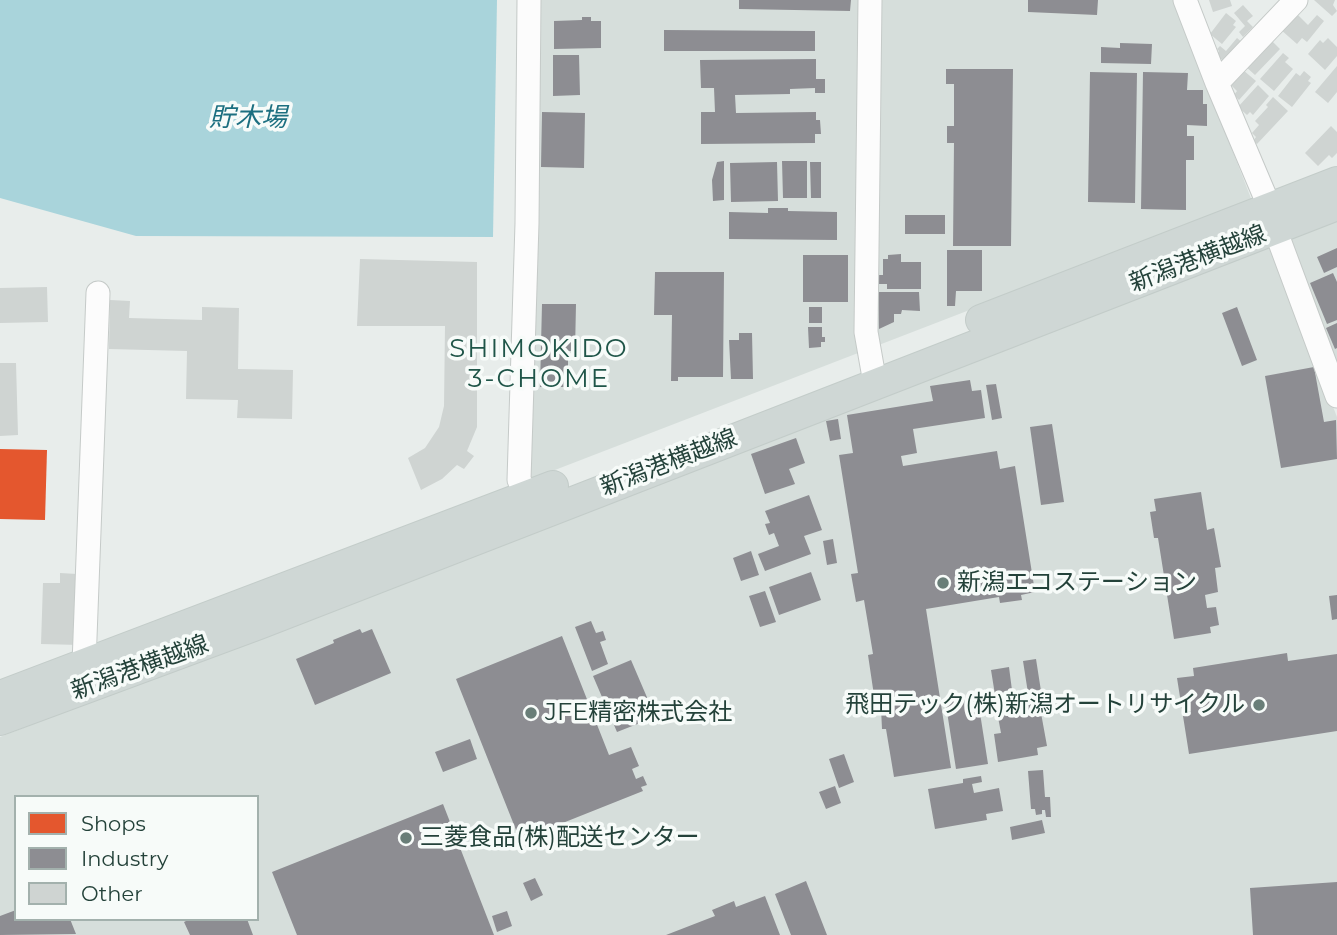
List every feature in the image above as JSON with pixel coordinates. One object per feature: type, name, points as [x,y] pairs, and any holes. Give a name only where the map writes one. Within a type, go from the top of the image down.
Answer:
[{"type":"main road","name":"新潟港横越線","points":[[0,696],[536,504],[1273,218],[1337,182]]},
{"type":"main road","name":"新潟港横越線","points":[[1273,218],[1337,205]]},
{"type":"main road","name":"新潟港横越線","points":[[0,720],[258,624],[536,504]]},
{"type":"street","points":[[529,0],[527,223],[519,480],[536,504]]},
{"type":"street","points":[[870,0],[866,332],[873,373]]},
{"type":"street","points":[[1185,0],[1273,218],[1337,396]]},
{"type":"street","points":[[1217,83],[1296,0]]},
{"type":"street","points":[[84,664],[98,293]]},
{"type":"shaded area","points":[[521,0],[1174,0],[1252,201],[529,480]]},
{"type":"shaded area","points":[[1337,216],[1337,375],[1285,236]]},
{"type":"shaded area","points":[[1270,245],[1337,417],[1337,935],[0,935],[0,737]]},
{"type":"water","name":"貯木場","points":[[0,0],[497,0],[493,237],[136,236],[0,198]]},
{"type":"building: Shops","points":[[0,449],[47,450],[45,520],[0,519]]},
{"type":"building: Industry","points":[[739,0],[851,0],[850,11],[739,9]]},
{"type":"building: Industry","points":[[1028,0],[1098,0],[1097,15],[1028,12]]},
{"type":"building: Industry","points":[[582,17],[601,21],[601,48],[554,49],[554,21],[582,20]]},
{"type":"building: Industry","points":[[664,30],[815,31],[815,51],[664,51]]},
{"type":"building: Industry","points":[[1120,43],[1152,44],[1151,64],[1101,63],[1101,47],[1120,48]]},
{"type":"building: Industry","points":[[553,55],[579,55],[580,95],[553,96]]},
{"type":"building: Industry","points":[[816,59],[816,79],[825,79],[825,93],[815,93],[815,88],[790,89],[790,94],[735,95],[736,113],[816,112],[816,120],[820,120],[821,134],[815,134],[815,143],[701,144],[701,112],[715,112],[714,88],[701,88],[700,60]]},
{"type":"building: Industry","points":[[946,69],[1013,69],[1011,246],[953,246],[954,143],[947,143],[947,126],[954,126],[954,84],[946,84]]},
{"type":"building: Industry","points":[[1090,72],[1137,73],[1135,203],[1088,202]]},
{"type":"building: Industry","points":[[1143,72],[1188,73],[1187,90],[1203,90],[1203,104],[1207,104],[1207,126],[1187,125],[1187,136],[1194,136],[1194,160],[1186,160],[1186,210],[1141,209]]},
{"type":"building: Industry","points":[[542,112],[585,113],[584,168],[541,167]]},
{"type":"building: Industry","points":[[724,161],[724,200],[713,201],[712,180],[717,162]]},
{"type":"building: Industry","points":[[782,161],[807,161],[807,198],[783,198]]},
{"type":"building: Industry","points":[[777,162],[778,201],[731,202],[730,163]]},
{"type":"building: Industry","points":[[810,162],[821,162],[821,198],[811,198]]},
{"type":"building: Industry","points":[[768,208],[837,212],[837,240],[729,239],[729,212],[768,213]]},
{"type":"building: Industry","points":[[905,215],[945,215],[945,234],[905,234]]},
{"type":"building: Industry","points":[[1337,248],[1337,267],[1324,273],[1317,257]]},
{"type":"building: Industry","points":[[947,250],[982,250],[982,291],[956,291],[955,306],[947,306]]},
{"type":"building: Industry","points":[[901,254],[901,262],[921,262],[921,289],[887,289],[887,284],[878,284],[878,275],[883,275],[883,259],[888,259],[888,255]]},
{"type":"building: Industry","points":[[803,255],[848,255],[848,302],[803,302]]},
{"type":"building: Industry","points":[[655,272],[724,272],[723,377],[678,377],[678,381],[671,381],[672,315],[654,315]]},
{"type":"building: Industry","points":[[1333,273],[1337,282],[1337,320],[1327,324],[1310,283]]},
{"type":"building: Industry","points":[[878,292],[919,292],[920,311],[902,310],[901,314],[894,314],[894,322],[879,329]]},
{"type":"building: Industry","points":[[542,304],[576,304],[575,351],[568,351],[568,387],[540,387]]},
{"type":"building: Industry","points":[[809,307],[822,307],[822,323],[809,323]]},
{"type":"building: Industry","points":[[1237,307],[1257,360],[1242,366],[1222,313]]},
{"type":"building: Industry","points":[[1337,323],[1337,348],[1335,349],[1326,328]]},
{"type":"building: Industry","points":[[808,327],[822,327],[825,342],[821,342],[821,347],[809,348]]},
{"type":"building: Industry","points":[[739,333],[752,333],[753,379],[731,379],[729,340],[739,340]]},
{"type":"building: Industry","points":[[1314,367],[1324,422],[1336,420],[1337,459],[1281,468],[1265,376]]},
{"type":"building: Industry","name":"新潟エコステーション","points":[[970,380],[972,391],[981,390],[985,418],[913,429],[917,453],[901,456],[903,466],[997,451],[1000,469],[1015,466],[1035,592],[1021,595],[1022,600],[1000,603],[999,597],[926,609],[951,768],[894,777],[886,729],[882,729],[881,708],[876,709],[868,655],[873,654],[864,600],[856,602],[851,574],[858,573],[839,455],[853,453],[847,415],[933,401],[930,386]]},
{"type":"building: Industry","points":[[996,384],[1002,418],[992,420],[986,385]]},
{"type":"building: Industry","points":[[838,419],[841,439],[830,441],[826,421]]},
{"type":"building: Industry","points":[[1052,424],[1064,502],[1041,505],[1030,427]]},
{"type":"building: Industry","points":[[796,438],[805,463],[789,469],[795,484],[765,494],[751,454]]},
{"type":"building: Industry","points":[[1201,492],[1207,530],[1214,528],[1221,567],[1215,568],[1218,592],[1205,595],[1207,608],[1216,607],[1219,625],[1210,627],[1211,633],[1174,639],[1158,538],[1154,538],[1150,512],[1156,511],[1154,499]]},
{"type":"building: Industry","points":[[809,495],[822,530],[804,536],[811,554],[765,571],[758,554],[779,546],[774,533],[769,535],[765,524],[770,523],[765,511]]},
{"type":"building: Industry","points":[[833,539],[837,563],[827,565],[823,541]]},
{"type":"building: Industry","points":[[751,551],[759,575],[741,581],[733,558]]},
{"type":"building: Industry","points":[[811,572],[821,600],[779,615],[769,587]]},
{"type":"building: Industry","points":[[765,591],[776,622],[760,627],[749,596]]},
{"type":"building: Industry","points":[[1337,595],[1337,619],[1332,620],[1329,596]]},
{"type":"building: Industry","points":[[591,621],[596,633],[603,631],[606,640],[600,642],[608,664],[592,671],[575,627]]},
{"type":"building: Industry","points":[[360,629],[362,633],[372,629],[391,673],[315,705],[296,659]]},
{"type":"building: Industry","name":"JFE精密株式会社","points":[[562,636],[609,755],[631,747],[639,766],[632,769],[636,779],[643,776],[647,785],[641,787],[643,791],[520,840],[456,679]]},
{"type":"building: Industry","name":"飛田テック(株)新潟オートリサイクル","points":[[1287,653],[1288,661],[1337,654],[1337,731],[1189,754],[1177,678],[1194,676],[1193,668]]},
{"type":"building: Industry","points":[[1036,659],[1041,691],[1028,693],[1023,661]]},
{"type":"building: Industry","points":[[631,660],[652,709],[637,715],[640,723],[617,732],[593,676]]},
{"type":"building: Industry","points":[[1009,667],[1013,698],[996,701],[991,670]]},
{"type":"building: Industry","points":[[977,694],[988,764],[956,769],[945,699]]},
{"type":"building: Industry","points":[[1031,700],[1033,714],[1041,713],[1047,746],[1037,748],[1038,755],[998,762],[994,734],[1001,733],[998,717],[1006,715],[1004,704]]},
{"type":"building: Industry","points":[[470,739],[477,759],[443,772],[435,752]]},
{"type":"building: Industry","points":[[844,754],[854,782],[839,788],[829,759]]},
{"type":"building: Industry","points":[[1043,770],[1045,797],[1050,797],[1051,817],[1046,817],[1045,810],[1036,815],[1035,809],[1031,809],[1028,771]]},
{"type":"building: Industry","points":[[981,776],[982,782],[972,784],[974,793],[999,788],[1003,811],[986,814],[987,820],[935,829],[928,789],[963,783],[963,779]]},
{"type":"building: Industry","points":[[835,786],[841,803],[826,809],[819,792]]},
{"type":"building: Industry","name":"三菱食品(株)配送センター","points":[[443,804],[494,935],[297,935],[272,872]]},
{"type":"building: Industry","points":[[1042,820],[1045,833],[1012,840],[1010,827]]},
{"type":"building: Industry","points":[[508,827],[513,840],[501,844],[496,832]]},
{"type":"building: Industry","points":[[535,878],[543,895],[531,901],[523,883]]},
{"type":"building: Industry","points":[[806,881],[827,935],[791,935],[775,894]]},
{"type":"building: Industry","points":[[1337,882],[1337,935],[1253,935],[1250,888]]},
{"type":"building: Industry","points":[[765,896],[780,935],[666,935],[715,916],[712,910],[734,901],[736,907]]},
{"type":"building: Industry","points":[[14,911],[14,921],[71,921],[76,934],[0,935],[0,916]]},
{"type":"building: Industry","points":[[507,911],[512,926],[497,932],[492,916]]},
{"type":"building: Industry","points":[[248,921],[253,935],[190,935],[184,922]]},
{"type":"building: Other","points":[[1209,0],[1230,0],[1232,6],[1213,12]]},
{"type":"building: Other","points":[[1314,0],[1335,0],[1333,5],[1337,11],[1332,16]]},
{"type":"building: Other","points":[[1243,5],[1253,16],[1247,21],[1253,27],[1243,37],[1239,32],[1245,26],[1234,13]]},
{"type":"building: Other","points":[[1295,12],[1308,25],[1317,15],[1324,21],[1307,42],[1302,38],[1297,44],[1280,29]]},
{"type":"building: Other","points":[[1226,13],[1236,21],[1233,25],[1236,27],[1222,44],[1210,34]]},
{"type":"building: Other","points":[[1237,38],[1243,43],[1226,63],[1216,55],[1219,51],[1217,49],[1220,46],[1226,51]]},
{"type":"building: Other","points":[[1328,38],[1337,47],[1337,56],[1325,70],[1308,54],[1320,40],[1323,43]]},
{"type":"building: Other","points":[[1270,39],[1280,49],[1255,75],[1245,66]]},
{"type":"building: Other","points":[[1283,53],[1289,58],[1285,62],[1293,69],[1274,91],[1260,79]]},
{"type":"building: Other","points":[[1337,66],[1337,92],[1328,103],[1315,92]]},
{"type":"building: Other","points":[[1243,70],[1256,81],[1239,100],[1234,95],[1237,91],[1230,84]]},
{"type":"building: Other","points":[[1304,71],[1311,77],[1308,81],[1311,83],[1292,107],[1278,96],[1296,73],[1300,76]]},
{"type":"building: Other","points":[[1258,85],[1269,96],[1253,115],[1250,112],[1247,115],[1238,107]]},
{"type":"building: Other","points":[[1273,97],[1288,111],[1257,144],[1253,141],[1256,137],[1252,133],[1259,125],[1255,121]]},
{"type":"building: Other","points":[[1331,126],[1337,132],[1337,153],[1332,158],[1329,155],[1318,166],[1305,153]]},
{"type":"building: Other","points":[[360,259],[477,262],[477,427],[467,451],[474,456],[464,469],[457,465],[442,479],[421,490],[408,458],[425,448],[439,427],[444,406],[445,326],[357,326]]},
{"type":"building: Other","points":[[47,287],[48,322],[0,323],[0,288]]},
{"type":"building: Other","points":[[110,300],[130,301],[129,318],[202,320],[202,307],[239,308],[238,369],[293,370],[292,419],[237,418],[238,400],[186,399],[187,351],[109,349]]},
{"type":"building: Other","points":[[0,363],[16,363],[18,435],[0,436]]},
{"type":"building: Other","points":[[60,573],[77,574],[80,645],[41,644],[43,583],[60,583]]},
{"type":"place","name":"新潟エコステーション","points":[[943,583]]},
{"type":"place","name":"飛田テック(株)新潟オートリサイクル","points":[[1259,705]]},
{"type":"place","name":"JFE精密株式会社","points":[[531,713]]},
{"type":"place","name":"三菱食品(株)配送センター","points":[[406,838]]},
{"type":"district","name":"SHIMOKIDO 3-CHOME","points":[[539,364]]}]
